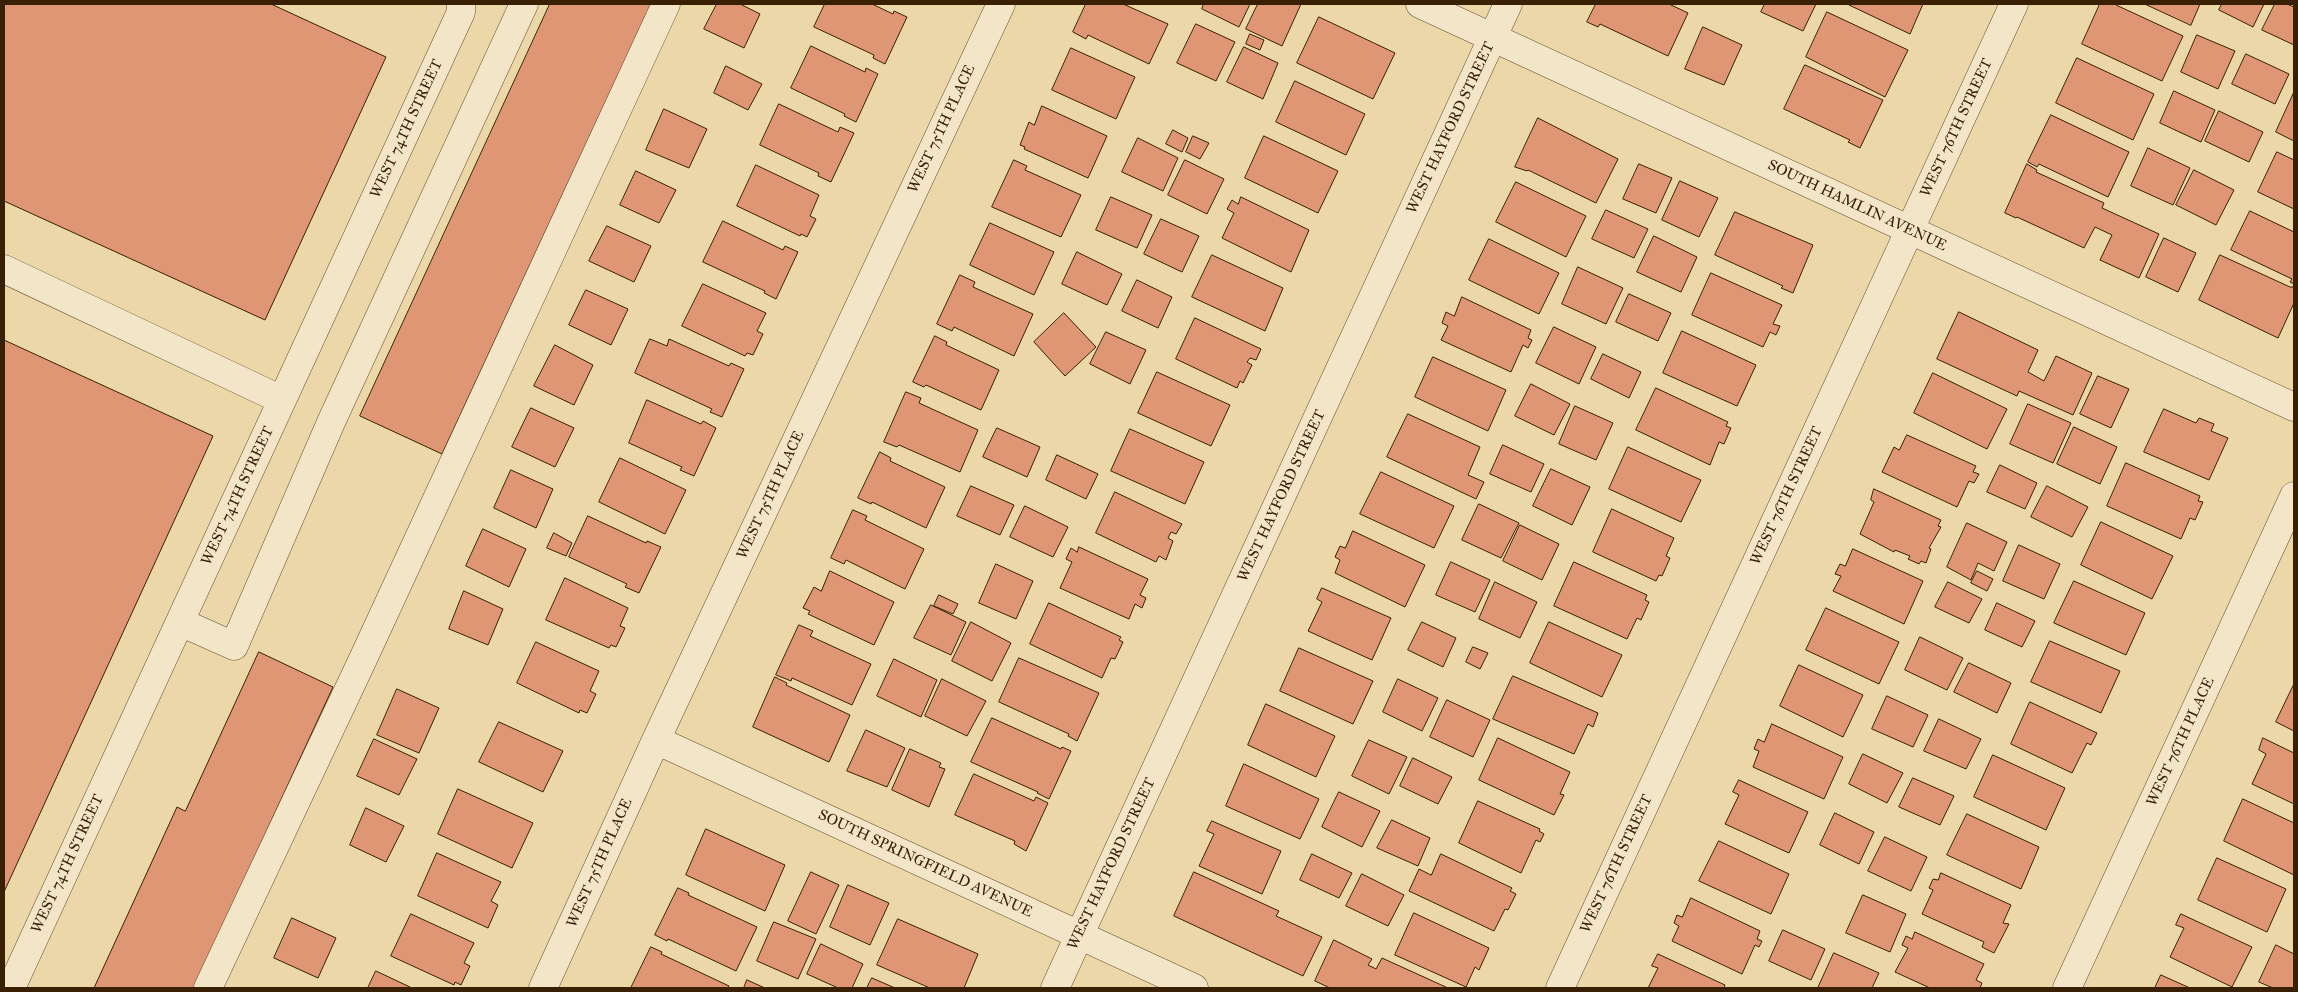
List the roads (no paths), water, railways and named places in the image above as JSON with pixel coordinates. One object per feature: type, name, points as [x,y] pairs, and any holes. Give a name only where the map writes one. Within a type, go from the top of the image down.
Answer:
[{"type":"street","name":"WEST 74TH STREET","points":[[11,988],[461,12],[461,4]]},
{"type":"street","points":[[180,622],[234,646],[336,411],[524,4]]},
{"type":"street","points":[[208,988],[363,659],[666,4]]},
{"type":"street","name":"WEST 75TH PLACE","points":[[543,988],[656,740],[1001,4]]},
{"type":"street","name":"SOUTH HAMLIN AVENUE","points":[[1420,4],[2294,407]]},
{"type":"street","name":"WEST HAYFORD STREET","points":[[1055,988],[1508,4]]},
{"type":"street","name":"WEST 76TH STREET","points":[[1560,988],[2014,4]]},
{"type":"street","points":[[4,269],[282,400]]},
{"type":"street","name":"WEST 76TH PLACE","points":[[2067,988],[2294,496]]},
{"type":"street","name":"SOUTH SPRINGFIELD AVENUE","points":[[656,740],[1194,988]]}]
